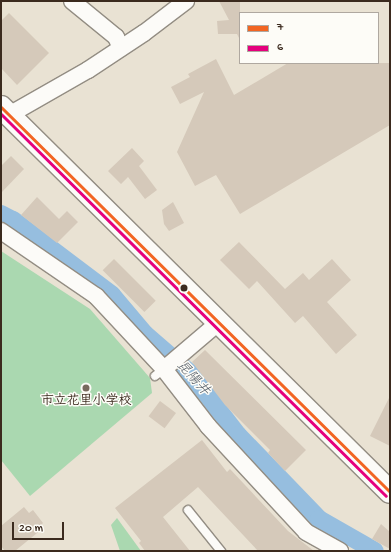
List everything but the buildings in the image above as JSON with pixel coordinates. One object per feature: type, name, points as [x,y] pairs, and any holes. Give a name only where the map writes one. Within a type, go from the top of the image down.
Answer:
[{"type":"main road","points":[[5,111],[390,492]]},
{"type":"street","points":[[72,1],[116,37],[121,48]]},
{"type":"street","points":[[5,111],[121,48],[186,1]]},
{"type":"street","points":[[1,231],[96,296],[208,426],[306,532],[340,551]]},
{"type":"street","points":[[162,371],[218,323]]},
{"type":"lane","points":[[188,510],[221,551]]},
{"type":"green space","name":"市立花里小学校","points":[[1,251],[90,309],[150,378],[152,393],[30,496],[1,460]]},
{"type":"green space","points":[[117,518],[141,551],[120,551],[111,525]]},
{"type":"waterway","name":"昆陽井","points":[[1,214],[13,220],[112,295],[145,334],[190,373],[238,435],[319,519],[375,551]]},
{"type":"transit line","name":"7","points":[[1,107],[390,492]]},
{"type":"transit line","name":"6","points":[[1,114],[386,496]]},
{"type":"place","name":"市立花里小学校","points":[[86,388]]}]
